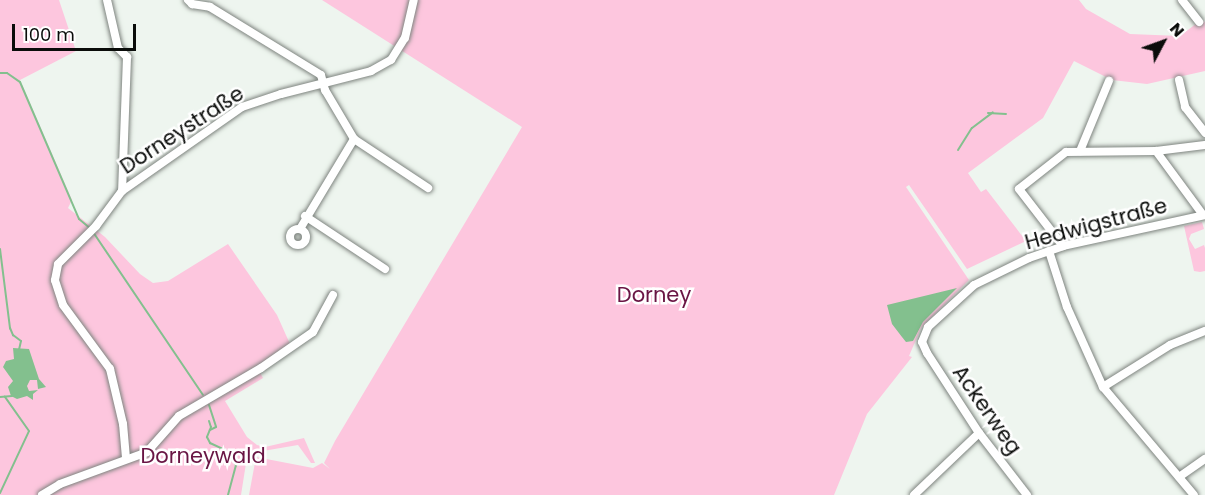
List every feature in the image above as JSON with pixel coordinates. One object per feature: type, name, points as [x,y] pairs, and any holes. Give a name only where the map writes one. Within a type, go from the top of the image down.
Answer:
[{"type":"street","points":[[108,0],[118,48],[128,57],[122,191]]},
{"type":"street","points":[[188,0],[192,4],[210,7],[321,75],[323,83],[354,139],[428,188]]},
{"type":"street","name":"Dorneystraße","points":[[126,458],[123,424],[110,369],[63,305],[56,291],[55,280],[58,264],[93,229],[122,191],[242,108],[371,71],[391,60],[405,38],[414,0]]},
{"type":"street","points":[[1182,0],[1199,22]]},
{"type":"street","points":[[1179,80],[1185,107],[1205,133]]},
{"type":"street","points":[[1080,151],[1109,81]]},
{"type":"street","points":[[300,230],[305,216],[354,139]]},
{"type":"street","points":[[1063,246],[1018,189],[1066,152],[1156,151],[1205,145]]},
{"type":"street","points":[[1156,151],[1204,215]]},
{"type":"street","name":"Hedwigstraße","points":[[922,344],[924,335],[934,320],[974,285],[1011,266],[1063,246],[1204,215]]},
{"type":"street","points":[[305,216],[385,269]]},
{"type":"street","points":[[1049,251],[1067,307],[1103,387],[1194,495]]},
{"type":"street","points":[[42,495],[60,484],[147,452],[179,416],[261,368],[313,332],[333,295]]},
{"type":"street","points":[[1103,387],[1162,350],[1205,330]]},
{"type":"street","name":"Ackerweg","points":[[922,344],[979,433],[1027,495]]},
{"type":"street","points":[[914,495],[979,433]]},
{"type":"street","points":[[1179,477],[1205,459]]},
{"type":"green space","name":"Dorneywald","points":[[0,0],[59,0],[76,51],[20,80],[72,200],[68,208],[105,237],[140,274],[153,283],[168,281],[228,244],[277,315],[290,344],[257,367],[263,378],[225,401],[247,437],[257,445],[265,447],[304,438],[315,463],[311,463],[298,445],[251,453],[247,457],[241,495],[0,495]]},
{"type":"green space","name":"Dorney","points":[[322,0],[1079,0],[1086,9],[1130,34],[1180,36],[1201,20],[1205,22],[1205,71],[1147,84],[1112,80],[1074,61],[1043,118],[968,173],[981,192],[986,189],[1026,241],[967,269],[909,185],[906,187],[969,280],[921,328],[909,356],[912,357],[867,414],[834,495],[249,495],[256,457],[313,468],[322,463],[330,469],[324,463],[335,441],[522,127]]},
{"type":"green space","points":[[1202,222],[1204,229],[1191,234],[1189,239],[1195,249],[1204,245],[1205,248],[1205,271],[1200,272],[1194,271],[1184,226]]},
{"type":"shaded area","points":[[957,288],[923,322],[913,341],[906,342],[892,324],[887,305]]},
{"type":"shaded area","points":[[13,348],[29,349],[39,379],[46,387],[38,389],[37,380],[30,380],[27,386],[29,391],[38,390],[33,394],[33,400],[27,396],[17,399],[11,396],[8,387],[13,381],[3,367],[6,361],[14,359]]},
{"type":"waterway","points":[[0,73],[7,73],[20,82],[79,219],[91,229],[203,395]]},
{"type":"waterway","points":[[958,150],[972,128],[993,112]]},
{"type":"waterway","points":[[988,113],[1006,114]]},
{"type":"waterway","points":[[0,249],[10,328],[13,335],[21,341],[19,350]]},
{"type":"waterway","points":[[0,397],[12,396]]},
{"type":"waterway","points":[[0,493],[29,431],[5,397]]},
{"type":"waterway","points":[[209,405],[216,427],[210,430]]},
{"type":"waterway","points":[[209,421],[211,427],[207,437],[210,443],[225,450],[236,465],[228,495]]}]
